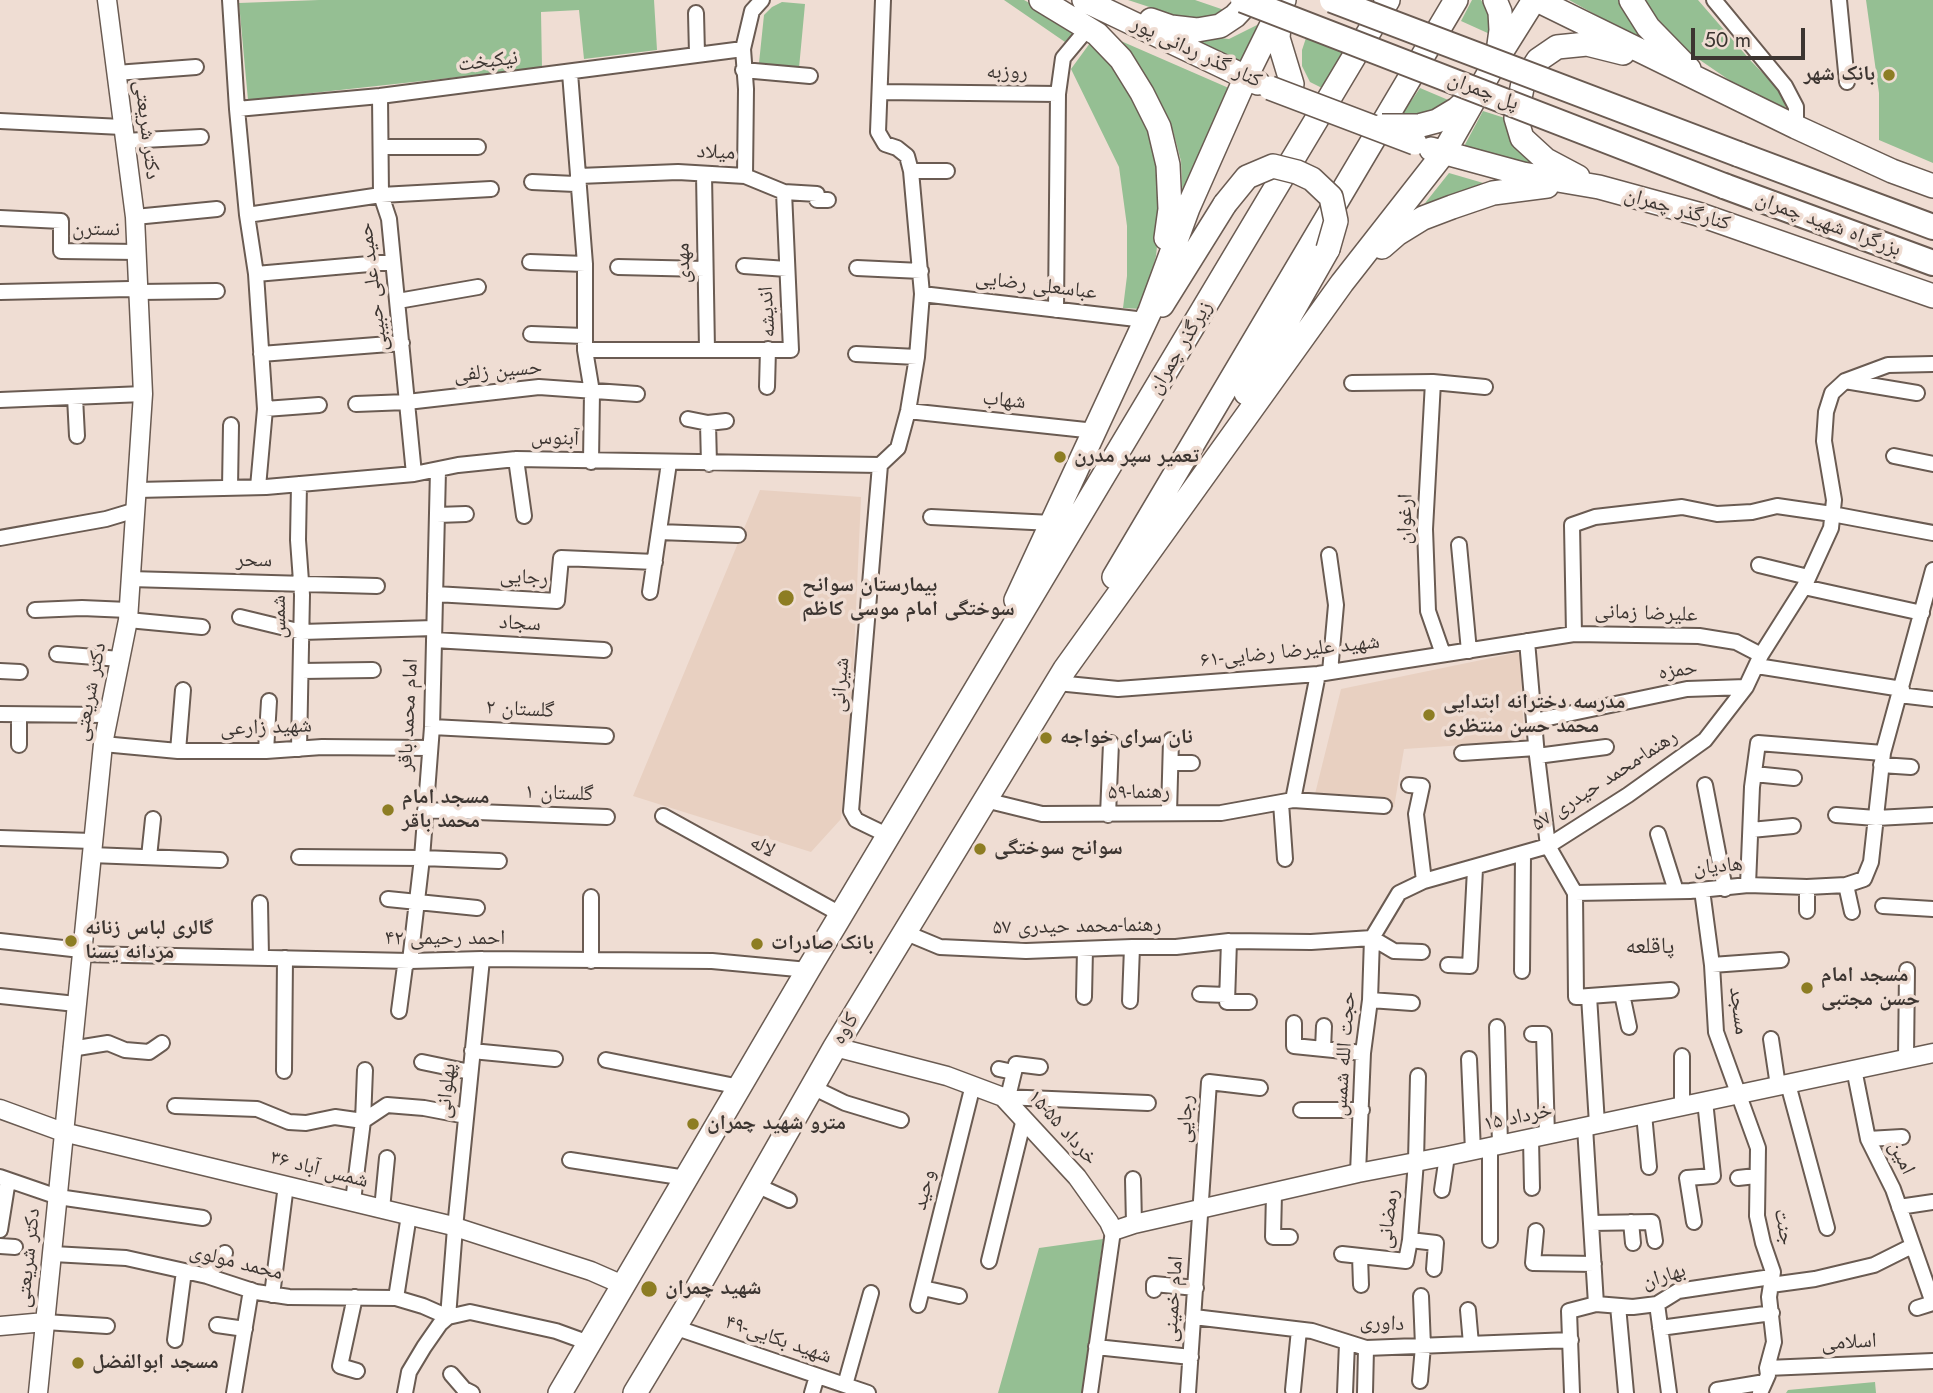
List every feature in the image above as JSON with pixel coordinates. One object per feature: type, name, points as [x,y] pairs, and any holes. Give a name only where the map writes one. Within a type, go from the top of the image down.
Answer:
[{"type":"highway","name":"پل چمران","points":[[1243,0],[1724,186]]},
{"type":"highway","name":"پل چمران","points":[[1332,0],[1738,154]]},
{"type":"highway","name":"بزرگراه شهید چمران","points":[[1738,154],[1933,227]]},
{"type":"highway","name":"بزرگراه شهید چمران","points":[[1724,186],[1933,264]]},
{"type":"main road","points":[[1041,0],[1097,34],[1121,59],[1159,127],[1168,165],[1170,209],[1148,316]]},
{"type":"main road","name":"کنار گذر ردانی پور","points":[[1084,0],[1245,77],[1281,86],[1327,110],[1368,126],[1417,134]]},
{"type":"main road","points":[[1092,0],[1171,27],[1197,30],[1220,26],[1235,16],[1250,0]]},
{"type":"main road","name":"زیرگذر چمران","points":[[972,695],[1388,0]]},
{"type":"main road","points":[[1061,676],[1082,630],[1456,0]]},
{"type":"main road","points":[[1495,0],[1500,12],[1501,30],[1497,59]]},
{"type":"main road","points":[[1061,676],[1342,283],[1443,154],[1497,59],[1536,0],[1892,172],[1933,186]]},
{"type":"main road","points":[[1631,0],[1648,27],[1702,81]]},
{"type":"main road","points":[[560,1393],[972,695],[1148,316],[1188,208],[1245,77],[1282,4]]},
{"type":"main road","points":[[1281,86],[1278,38],[1282,4]]},
{"type":"main road","points":[[1599,187],[1546,160],[1522,138],[1516,118],[1523,83],[1538,60],[1557,47],[1587,44],[1626,54],[1702,81]]},
{"type":"main road","points":[[1417,134],[1457,109],[1481,88]]},
{"type":"main road","name":"کنارگذر چمران","points":[[1417,134],[1443,154],[1523,174],[1599,187],[1698,214],[1933,296]]},
{"type":"main road","points":[[1124,367],[1225,204],[1247,177],[1273,166],[1312,179],[1331,197],[1336,221],[1328,248],[1191,491]]},
{"type":"main road","points":[[1342,283],[1397,234],[1423,218],[1452,207],[1493,193],[1521,188],[1599,187]]},
{"type":"main road","name":"کاوه","points":[[635,1393],[835,1046],[1061,676]]},
{"type":"street","name":"دکتر شریعتی","points":[[38,1393],[103,744],[128,615],[143,394],[135,217],[107,0]]},
{"type":"street","points":[[230,0],[247,215],[256,274],[265,409],[258,487]]},
{"type":"street","name":"میلاد","points":[[532,182],[575,184],[579,176],[678,172],[745,176],[746,89],[743,49],[752,11],[762,0]]},
{"type":"street","points":[[880,465],[898,448],[908,411],[917,357],[922,294],[911,171],[907,156],[897,148],[885,144],[878,131],[883,0]]},
{"type":"street","points":[[1714,0],[1785,86],[1797,107],[1796,127]]},
{"type":"street","points":[[1839,0],[1847,82]]},
{"type":"street","points":[[696,13],[696,54]]},
{"type":"street","name":"روزبه","points":[[880,92],[1058,94],[1063,58],[1088,28]]},
{"type":"street","name":"نیکبخت","points":[[237,109],[380,96],[743,49]]},
{"type":"street","points":[[116,74],[196,67]]},
{"type":"street","points":[[743,70],[810,76]]},
{"type":"street","points":[[570,73],[585,264],[584,343],[592,392],[591,462]]},
{"type":"street","points":[[1056,310],[1058,94]]},
{"type":"street","name":"حمید علی حبیبی","points":[[380,96],[381,195],[388,219],[391,262],[398,301],[414,474]]},
{"type":"street","points":[[0,121],[123,134],[201,137]]},
{"type":"street","points":[[382,147],[478,147]]},
{"type":"street","points":[[911,171],[947,171]]},
{"type":"street","name":"مهدی","points":[[704,174],[707,350]]},
{"type":"street","points":[[745,176],[784,192],[817,194],[817,200],[828,200]]},
{"type":"street","points":[[247,215],[381,195],[491,189]]},
{"type":"street","name":"اندیشه","points":[[531,334],[584,343],[707,350],[791,350],[784,192]]},
{"type":"street","points":[[135,217],[217,209]]},
{"type":"street","name":"نسترن","points":[[0,218],[61,221],[61,251],[138,251]]},
{"type":"street","points":[[256,274],[391,262]]},
{"type":"street","points":[[530,262],[585,264]]},
{"type":"street","points":[[744,266],[787,270]]},
{"type":"street","points":[[618,267],[705,269]]},
{"type":"street","points":[[856,268],[921,271]]},
{"type":"street","points":[[398,301],[478,287]]},
{"type":"street","points":[[0,292],[130,289],[139,292],[217,291]]},
{"type":"street","name":"عباسعلی رضایی","points":[[922,294],[1056,310],[1148,316]]},
{"type":"street","points":[[261,354],[402,343]]},
{"type":"street","points":[[767,387],[768,349]]},
{"type":"street","points":[[856,354],[917,357]]},
{"type":"street","points":[[1845,381],[1888,365],[1933,364]]},
{"type":"street","points":[[1845,381],[1917,393]]},
{"type":"street","name":"۵۷ رهنما-محمد حیدری","points":[[904,932],[940,947],[1026,951],[1373,938],[1399,893],[1424,881],[1475,869],[1548,846],[1628,795],[1705,740],[1746,687],[1759,660],[1806,582],[1832,528],[1834,500],[1824,441],[1826,412],[1832,393],[1845,381]]},
{"type":"street","points":[[1352,383],[1433,382],[1485,387]]},
{"type":"street","name":"ارغوان","points":[[1433,382],[1425,529],[1428,611],[1443,654]]},
{"type":"street","name":"حسین زلفی","points":[[356,404],[407,402],[539,387],[637,394]]},
{"type":"street","points":[[0,400],[143,394]]},
{"type":"street","points":[[75,397],[77,436]]},
{"type":"street","points":[[265,409],[319,405]]},
{"type":"street","name":"شهاب","points":[[908,411],[1095,432]]},
{"type":"street","points":[[688,419],[708,423],[726,421]]},
{"type":"street","points":[[708,423],[709,464]]},
{"type":"street","points":[[230,488],[231,425]]},
{"type":"street","points":[[1894,456],[1933,464]]},
{"type":"street","points":[[516,459],[524,516]]},
{"type":"street","name":"آبنوس","points":[[137,490],[299,484],[414,474],[516,459],[880,465]]},
{"type":"street","points":[[650,592],[669,463]]},
{"type":"street","name":"شیرانی","points":[[880,465],[851,811],[856,820],[889,836]]},
{"type":"street","name":"امام محمد باقر","points":[[399,1011],[405,966],[410,961],[422,858],[432,727],[438,470]]},
{"type":"street","name":"شمس","points":[[299,484],[302,595],[299,749]]},
{"type":"street","points":[[1574,634],[1572,525],[1595,517],[1682,507],[1717,514],[1752,512],[1777,506],[1933,533]]},
{"type":"street","points":[[0,537],[106,519],[136,510]]},
{"type":"street","points":[[437,514],[466,514]]},
{"type":"street","points":[[931,517],[1052,523]]},
{"type":"street","points":[[659,531],[738,535]]},
{"type":"street","points":[[1459,545],[1469,650]]},
{"type":"street","points":[[1285,859],[1287,802],[1324,673],[1336,604],[1329,555]]},
{"type":"street","name":"رجایی","points":[[435,594],[557,601],[561,558],[654,562]]},
{"type":"street","points":[[1759,565],[1924,623]]},
{"type":"street","points":[[1876,818],[1882,759],[1924,623],[1933,570]]},
{"type":"street","name":"سحر","points":[[130,579],[377,586]]},
{"type":"street","points":[[35,610],[82,608],[202,627]]},
{"type":"street","name":"سجاد","points":[[240,617],[302,632],[434,634],[604,650]]},
{"type":"street","name":"علیرضا زمانی","points":[[1527,641],[1574,634],[1699,636],[1736,642],[1759,660],[1933,699]]},
{"type":"street","points":[[1527,641],[1536,752],[1548,846],[1575,893],[1576,998],[1671,990]]},
{"type":"street","name":"۶۱-شهید علیرضا رضایی","points":[[1061,676],[1118,689],[1324,673],[1527,641]]},
{"type":"street","points":[[57,654],[120,659]]},
{"type":"street","points":[[301,671],[373,670]]},
{"type":"street","points":[[0,671],[20,672]]},
{"type":"street","name":"حمزه","points":[[1534,721],[1687,689],[1746,687]]},
{"type":"street","points":[[177,751],[183,690]]},
{"type":"street","points":[[266,751],[270,701]]},
{"type":"street","points":[[0,714],[109,715]]},
{"type":"street","points":[[19,715],[19,745]]},
{"type":"street","name":"گلستان ۲","points":[[432,727],[606,736]]},
{"type":"street","points":[[1169,813],[1171,740]]},
{"type":"street","points":[[1108,814],[1111,743]]},
{"type":"street","points":[[1748,885],[1758,743],[1882,759],[1911,767]]},
{"type":"street","name":"شهید زارعی","points":[[103,744],[177,751],[266,751],[322,747],[430,748]]},
{"type":"street","points":[[1462,752],[1536,752],[1606,747]]},
{"type":"street","points":[[1171,762],[1192,763]]},
{"type":"street","points":[[1754,775],[1794,778]]},
{"type":"street","points":[[1409,785],[1422,786],[1416,814],[1424,881]]},
{"type":"street","points":[[1705,785],[1725,888]]},
{"type":"street","name":"۵۹-رهنما","points":[[985,800],[1042,814],[1221,813],[1287,802],[1384,806]]},
{"type":"street","name":"گلستان ۱","points":[[425,810],[607,817]]},
{"type":"street","points":[[1836,815],[1876,818],[1933,815]]},
{"type":"street","name":"لاله","points":[[663,816],[842,915]]},
{"type":"street","name":"هادیان","points":[[1575,893],[1702,890],[1748,885],[1846,885],[1864,879],[1871,862],[1876,818]]},
{"type":"street","points":[[149,857],[153,819]]},
{"type":"street","points":[[1751,830],[1793,826]]},
{"type":"street","points":[[1658,834],[1676,891]]},
{"type":"street","points":[[0,838],[149,857],[220,860]]},
{"type":"street","points":[[1522,971],[1523,855]]},
{"type":"street","points":[[299,857],[499,861]]},
{"type":"street","points":[[1448,965],[1471,966],[1475,869]]},
{"type":"street","points":[[1846,885],[1852,912]]},
{"type":"street","points":[[1807,887],[1807,911]]},
{"type":"street","name":"مسجد","points":[[1702,890],[1712,965],[1716,1032],[1738,1094]]},
{"type":"street","points":[[591,961],[592,897]]},
{"type":"street","points":[[388,899],[477,908]]},
{"type":"street","points":[[260,903],[261,957]]},
{"type":"street","points":[[1883,906],[1933,909]]},
{"type":"street","points":[[1373,938],[1394,951],[1422,952]]},
{"type":"street","name":"حجت الله شمس","points":[[1358,1173],[1363,1053],[1370,1000],[1373,938]]},
{"type":"street","name":"۴۲ احمد رحیمی","points":[[0,941],[81,952],[410,961],[712,961],[808,970]]},
{"type":"street","points":[[1227,999],[1229,942]]},
{"type":"street","points":[[1130,1001],[1132,947]]},
{"type":"street","points":[[1084,997],[1085,949]]},
{"type":"street","points":[[284,1071],[285,958]]},
{"type":"street","name":"پهلوانی","points":[[448,1317],[454,1228],[482,959]]},
{"type":"street","points":[[1712,965],[1781,960]]},
{"type":"street","points":[[1906,970],[1906,1058]]},
{"type":"street","points":[[1622,994],[1629,1027]]},
{"type":"street","points":[[1200,995],[1249,1002]]},
{"type":"street","points":[[0,996],[76,1004]]},
{"type":"street","points":[[1589,996],[1591,1223],[1596,1304]]},
{"type":"street","points":[[1370,1000],[1412,1003]]},
{"type":"street","points":[[1294,1023],[1294,1046],[1363,1053]]},
{"type":"street","points":[[1323,1049],[1324,1026]]},
{"type":"street","points":[[1490,1240],[1488,1148],[1497,1027]]},
{"type":"street","points":[[1532,1034],[1544,1034],[1539,1137],[1532,1188]]},
{"type":"street","points":[[1771,1040],[1827,1228]]},
{"type":"street","points":[[71,1049],[107,1042],[125,1050],[149,1052],[162,1043]]},
{"type":"street","name":"۱۵-۵۵ خرداد","points":[[835,1046],[947,1076],[1006,1097],[1077,1177],[1113,1231]]},
{"type":"street","points":[[472,1052],[555,1059]]},
{"type":"street","name":"۱۵ خرداد","points":[[1113,1231],[1358,1173],[1933,1053]]},
{"type":"street","points":[[1682,1056],[1682,1106]]},
{"type":"street","points":[[1469,1059],[1488,1148]]},
{"type":"street","points":[[606,1060],[740,1087]]},
{"type":"street","points":[[422,1062],[470,1072]]},
{"type":"street","points":[[1040,1067],[1016,1064],[1006,1070],[1006,1097],[1148,1103]]},
{"type":"street","name":"امین","points":[[1854,1069],[1868,1139],[1893,1189],[1933,1303]]},
{"type":"street","points":[[353,1201],[363,1121],[365,1070]]},
{"type":"street","name":"رمضانی","points":[[1342,1254],[1406,1261],[1416,1161],[1418,1076]]},
{"type":"street","name":"رجایی","points":[[1202,1209],[1209,1082],[1260,1088]]},
{"type":"street","name":"وحید","points":[[918,1305],[973,1086]]},
{"type":"street","points":[[812,1087],[845,1103],[901,1120]]},
{"type":"street","name":"جنت","points":[[1738,1094],[1758,1148],[1758,1216],[1763,1243],[1773,1272],[1769,1297],[1774,1342],[1764,1381]]},
{"type":"street","points":[[1694,1222],[1687,1178],[1713,1176],[1705,1101]]},
{"type":"street","points":[[175,1106],[257,1109],[289,1122],[306,1123],[335,1117],[363,1121],[387,1105],[424,1108],[466,1116]]},
{"type":"street","name":"شمس آباد ۳۶","points":[[0,1109],[63,1132],[409,1215],[591,1272],[623,1285]]},
{"type":"street","points":[[1301,1110],[1362,1110]]},
{"type":"street","points":[[1644,1114],[1649,1167]]},
{"type":"street","points":[[989,1261],[1024,1119]]},
{"type":"street","points":[[1868,1139],[1902,1136]]},
{"type":"street","points":[[1442,1190],[1447,1156]]},
{"type":"street","points":[[382,1209],[387,1158]]},
{"type":"street","points":[[569,1160],[686,1178]]},
{"type":"street","points":[[1738,1178],[1756,1176]]},
{"type":"street","points":[[0,1230],[4,1178],[58,1197],[203,1218]]},
{"type":"street","points":[[1133,1180],[1134,1224]]},
{"type":"street","points":[[272,1295],[286,1185]]},
{"type":"street","points":[[756,1185],[789,1200]]},
{"type":"street","points":[[1275,1193],[1273,1237],[1290,1237]]},
{"type":"street","points":[[1899,1207],[1933,1202]]},
{"type":"street","name":"امام خمینی","points":[[1188,1393],[1202,1209]]},
{"type":"street","points":[[396,1298],[409,1215]]},
{"type":"street","points":[[1630,1222],[1633,1243]]},
{"type":"street","points":[[1591,1223],[1652,1222],[1655,1241]]},
{"type":"street","points":[[1090,1393],[1113,1231]]},
{"type":"street","points":[[1536,1231],[1533,1263],[1594,1264]]},
{"type":"street","points":[[1410,1240],[1436,1242],[1434,1269]]},
{"type":"street","points":[[0,1246],[15,1247]]},
{"type":"street","name":"بهاران","points":[[1571,1340],[1569,1311],[1596,1304],[1633,1307],[1657,1304],[1678,1291],[1815,1279],[1874,1265],[1912,1246]]},
{"type":"street","points":[[207,1276],[225,1253]]},
{"type":"street","name":"محمد مولوی","points":[[53,1254],[126,1258],[207,1276],[272,1295],[396,1298],[448,1317]]},
{"type":"street","points":[[1360,1256],[1361,1285]]},
{"type":"street","points":[[175,1340],[184,1271]]},
{"type":"street","points":[[1154,1290],[1154,1284],[1196,1288]]},
{"type":"street","points":[[923,1287],[959,1296]]},
{"type":"street","points":[[234,1393],[251,1290]]},
{"type":"street","points":[[845,1385],[871,1293]]},
{"type":"street","points":[[1420,1381],[1423,1346],[1422,1296]]},
{"type":"street","points":[[355,1297],[340,1366],[357,1371]]},
{"type":"street","points":[[1917,1308],[1933,1303]]},
{"type":"street","points":[[1657,1304],[1669,1393]]},
{"type":"street","points":[[1618,1306],[1626,1393]]},
{"type":"street","points":[[1468,1310],[1471,1344]]},
{"type":"street","points":[[405,1393],[409,1372],[440,1324],[448,1317],[470,1312],[556,1331],[589,1343]]},
{"type":"street","points":[[1660,1328],[1772,1314]]},
{"type":"street","name":"داوری","points":[[1194,1317],[1299,1330],[1366,1348],[1571,1340]]},
{"type":"street","points":[[0,1326],[45,1322],[107,1326]]},
{"type":"street","points":[[217,1325],[244,1329]]},
{"type":"street","name":"۴۹-شهید بکایی","points":[[674,1328],[866,1393]]},
{"type":"street","points":[[1293,1390],[1299,1330]]},
{"type":"street","points":[[1571,1340],[1573,1393]]},
{"type":"street","points":[[1345,1393],[1347,1343]]},
{"type":"street","points":[[1096,1347],[1191,1357]]},
{"type":"street","points":[[1365,1393],[1366,1348]]},
{"type":"street","name":"اسلامی","points":[[1717,1391],[1764,1381],[1933,1360]]},
{"type":"street","points":[[451,1374],[464,1389],[472,1393]]},
{"type":"street","points":[[812,1393],[817,1376]]},
{"type":"shaded area","name":"بیمارستان سوانح سوختگی امام موسی کاظم","points":[[760,490],[861,497],[852,699],[841,819],[811,852],[633,796]]},
{"type":"shaded area","name":"مدرسه دخترانه ابتدایی محمد حسن منتظری","points":[[1520,652],[1524,741],[1404,749],[1394,807],[1313,802],[1341,689]]},
{"type":"green space","points":[[319,0],[654,0],[657,50],[584,59],[579,10],[541,12],[542,68],[248,100],[239,3]]},
{"type":"green space","points":[[1004,0],[1024,0],[1071,25],[1072,37],[1065,42]]},
{"type":"green space","points":[[1128,0],[1195,0],[1230,12],[1195,22]]},
{"type":"green space","points":[[1472,0],[1481,0],[1489,12],[1492,35],[1461,21]]},
{"type":"green space","points":[[1569,0],[1620,0],[1658,49]]},
{"type":"green space","points":[[1646,0],[1698,0],[1781,92],[1786,109],[1735,84],[1691,54],[1654,15]]},
{"type":"green space","points":[[1866,0],[1933,0],[1933,163],[1879,140],[1879,93]]},
{"type":"green space","points":[[782,2],[805,4],[799,68],[759,63],[764,15]]},
{"type":"green space","points":[[1265,21],[1245,63],[1169,32],[1229,39]]},
{"type":"green space","points":[[1307,35],[1344,50],[1326,90],[1310,82],[1302,66],[1302,50]]},
{"type":"green space","points":[[1114,38],[1231,89],[1183,206],[1181,161],[1173,131],[1156,98]]},
{"type":"green space","points":[[1090,43],[1120,75],[1144,117],[1160,167],[1161,209],[1156,256],[1142,309],[1123,308],[1127,276],[1127,226],[1119,167],[1071,69]]},
{"type":"green space","points":[[1420,88],[1453,102],[1427,117],[1401,116]]},
{"type":"green space","points":[[1483,111],[1508,119],[1547,171],[1461,152]]},
{"type":"green space","points":[[1449,173],[1497,187],[1414,217]]},
{"type":"green space","points":[[1103,1239],[1082,1393],[998,1393],[1039,1248]]},
{"type":"green space","points":[[1875,1382],[1876,1393],[1786,1393],[1788,1390]]},
{"type":"place","name":"بانک شهر","points":[[1889,75]]},
{"type":"place","name":"تعمیر سپر مدرن","points":[[1060,457]]},
{"type":"place","name":"بیمارستان سوانح سوختگی امام موسی کاظم","points":[[786,598]]},
{"type":"place","name":"مدرسه دخترانه ابتدایی محمد حسن منتظری","points":[[1429,715]]},
{"type":"place","name":"نان سرای خواجه","points":[[1046,738]]},
{"type":"place","name":"مسجد امام محمد باقر","points":[[388,810]]},
{"type":"place","name":"سوانح سوختگی","points":[[980,849]]},
{"type":"place","name":"گالری لباس زنانه مردانه یسنا","points":[[71,941]]},
{"type":"place","name":"بانک صادرات","points":[[757,944]]},
{"type":"place","name":"مسجد امام حسن مجتبی","points":[[1807,988]]},
{"type":"place","name":"مترو شهید چمران","points":[[693,1124]]},
{"type":"place","name":"شهید چمران","points":[[649,1289]]},
{"type":"place","name":"مسجد ابوالفضل","points":[[78,1363]]},
{"type":"district","name":"پاقلعه","points":[[1650,947]]}]
